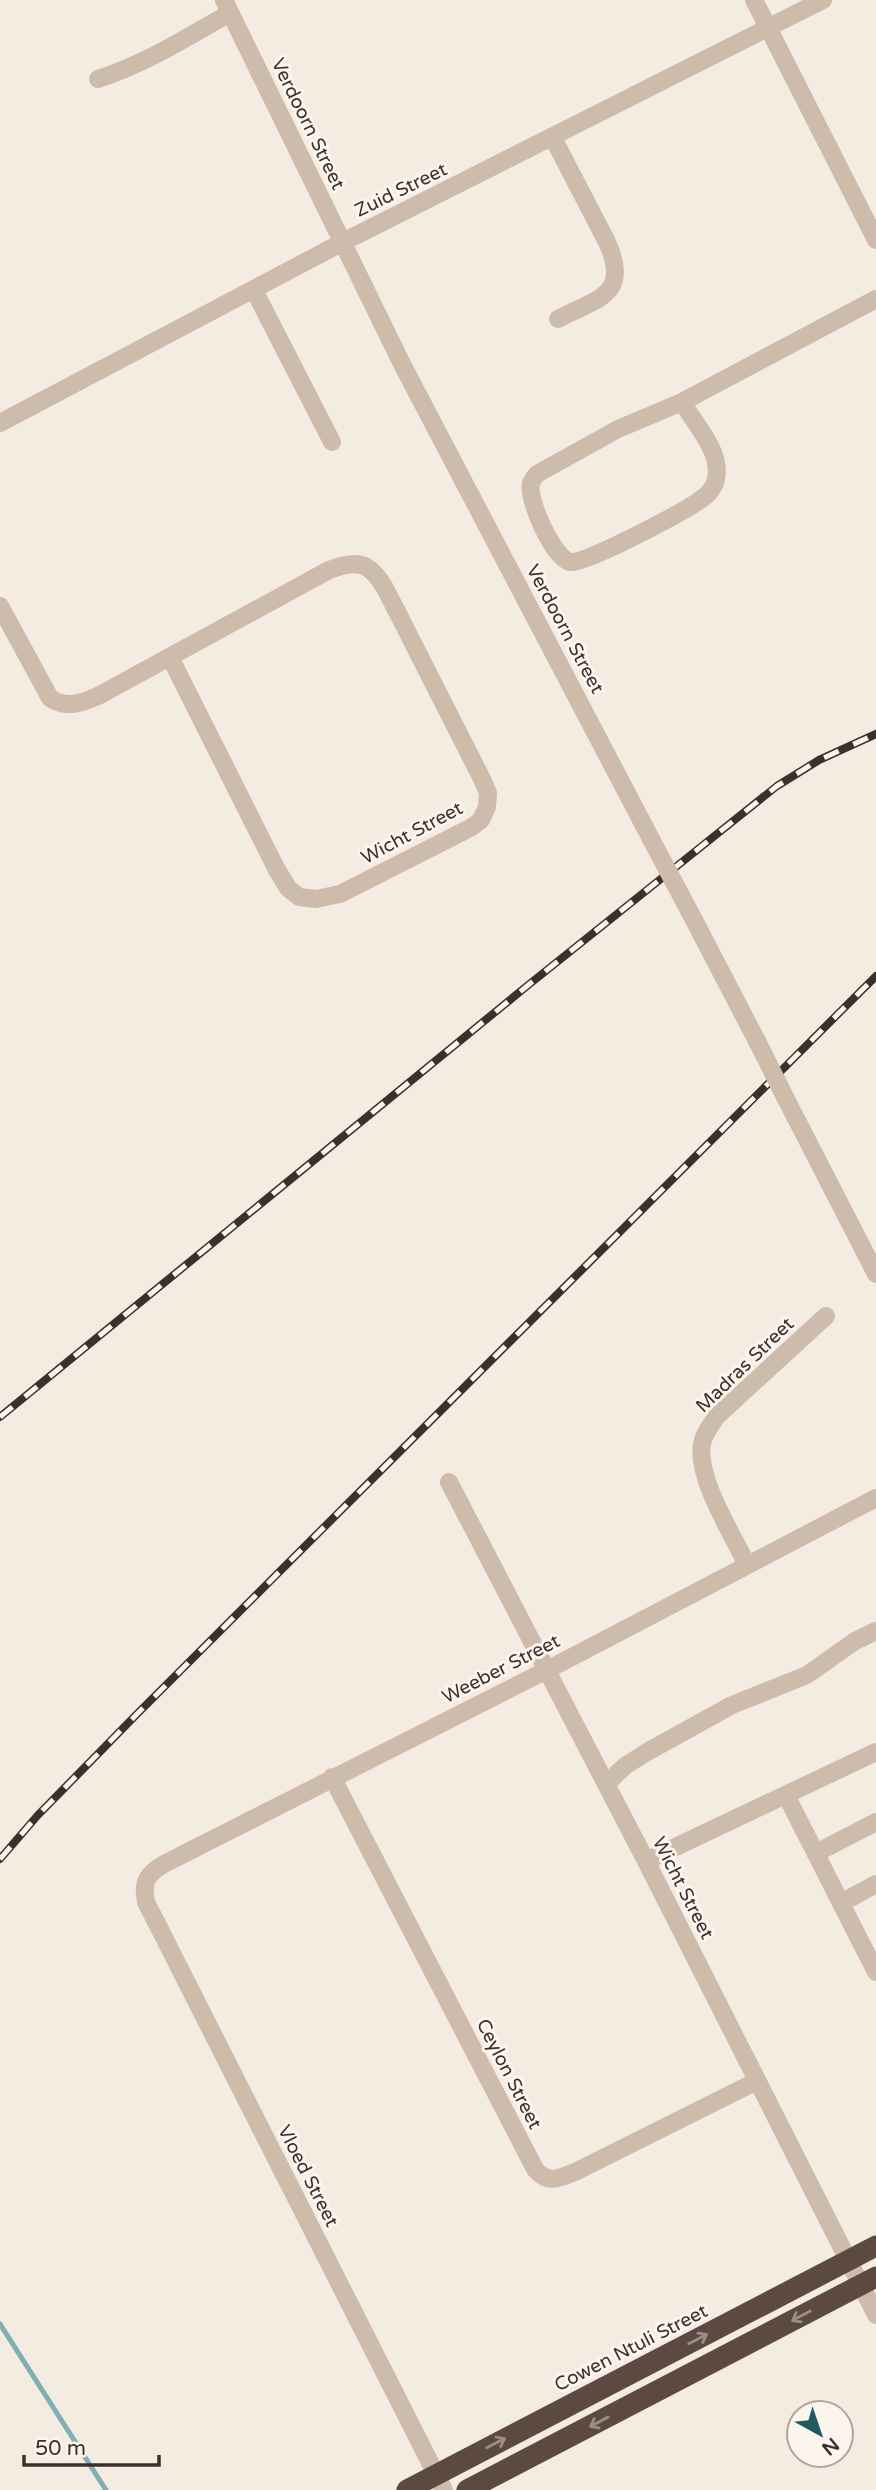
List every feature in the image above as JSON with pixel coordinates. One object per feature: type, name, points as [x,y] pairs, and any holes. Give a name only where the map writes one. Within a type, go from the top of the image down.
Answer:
[{"type":"highway","name":"Cowen Ntuli Street","points":[[407,2490],[440,2482],[876,2246]]},
{"type":"highway","points":[[467,2490],[869,2281]]},
{"type":"street","points":[[754,0],[876,240]]},
{"type":"street","name":"Zuid Street","points":[[0,423],[343,242],[823,0]]},
{"type":"street","points":[[99,79],[150,58],[227,7]]},
{"type":"street","name":"Verdoorn Street","points":[[227,7],[416,390],[876,1274]]},
{"type":"street","points":[[553,138],[607,242],[617,272],[614,284],[607,292],[558,319]]},
{"type":"street","points":[[254,290],[332,442]]},
{"type":"street","points":[[682,402],[714,454],[717,467],[713,487],[698,502],[595,556],[574,563],[566,560],[554,547],[536,514],[531,482],[537,474],[618,429],[682,402],[876,299]]},
{"type":"street","name":"Wicht Street","points":[[0,606],[45,693],[56,702],[79,704],[329,570],[356,564],[369,567],[386,590],[483,780],[488,793],[487,807],[481,820],[459,834],[340,894],[316,899],[299,897],[288,888],[276,868],[170,657]]},
{"type":"street","name":"Madras Street","points":[[747,1565],[706,1477],[702,1460],[705,1432],[718,1416],[826,1316]]},
{"type":"street","name":"Wicht Street","points":[[449,1482],[646,1861],[849,2261],[869,2281],[876,2315]]},
{"type":"street","name":"Weeber Street","points":[[146,1879],[164,1864],[547,1670],[876,1498]]},
{"type":"street","points":[[606,1784],[625,1766],[647,1752],[732,1705],[807,1675],[876,1631]]},
{"type":"street","points":[[646,1861],[876,1752]]},
{"type":"street","name":"Ceylon Street","points":[[332,1777],[540,2175],[554,2180],[577,2171],[757,2081]]},
{"type":"street","points":[[786,1795],[876,1972]]},
{"type":"street","points":[[816,1853],[876,1822]]},
{"type":"street","name":"Vloed Street","points":[[146,1879],[146,1902],[440,2482]]},
{"type":"street","points":[[841,1903],[876,1884]]},
{"type":"waterway","points":[[0,2324],[106,2490]]},
{"type":"railway","points":[[0,1417],[527,986],[777,786],[819,760],[876,734]]},
{"type":"railway","points":[[0,1859],[38,1815],[137,1714],[876,976]]}]
